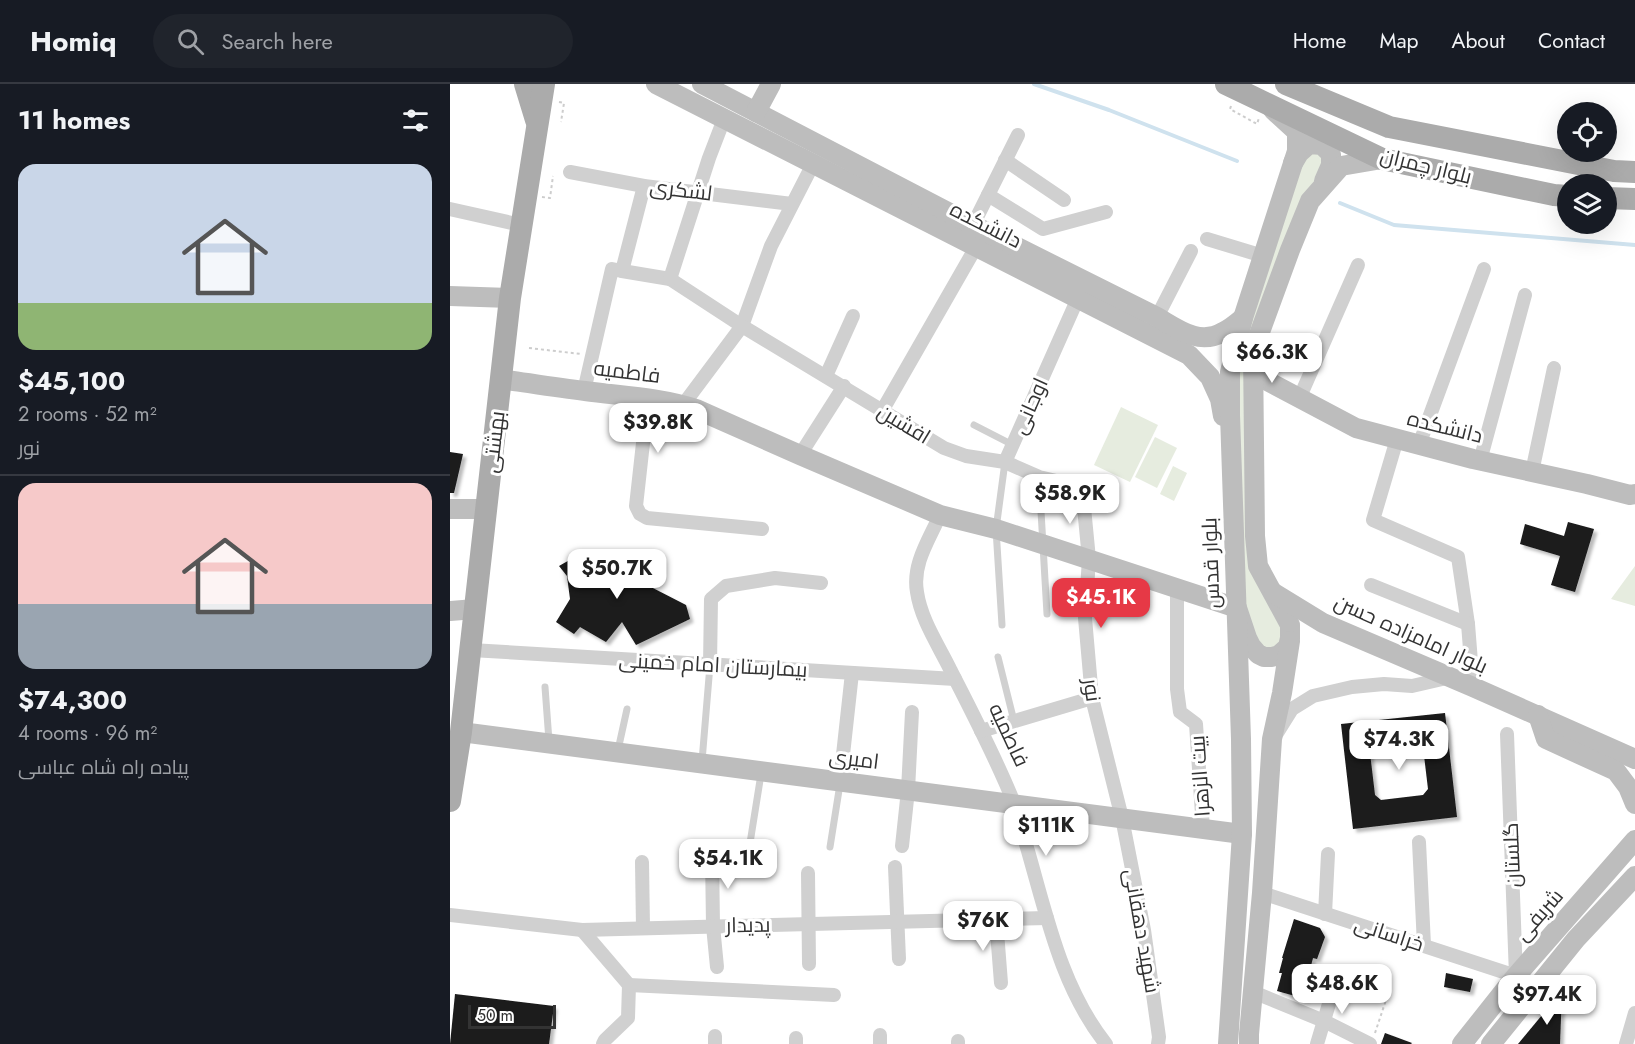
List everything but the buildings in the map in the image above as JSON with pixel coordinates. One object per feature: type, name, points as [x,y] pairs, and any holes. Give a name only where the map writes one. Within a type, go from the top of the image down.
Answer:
[{"type":"main road","points":[[525,84],[538,127]]},
{"type":"main road","name":"بهشتی","points":[[451,794],[471,650],[510,298],[544,84]]},
{"type":"main road","name":"دانشکده","points":[[656,84],[1190,355],[1210,376],[1220,399],[1232,461]]},
{"type":"main road","name":"دانشکده","points":[[702,84],[973,225],[1158,317],[1185,333],[1203,339],[1222,333],[1243,318]]},
{"type":"main road","points":[[756,112],[771,84]]},
{"type":"main road","name":"بلوار چمران","points":[[1226,84],[1261,113],[1382,159],[1557,195]]},
{"type":"main road","name":"بلوار چمران","points":[[1286,84],[1389,127],[1614,171],[1635,172]]},
{"type":"main road","name":"بلوار قدس","points":[[1228,1044],[1242,834],[1230,372],[1243,318],[1297,151],[1297,132],[1261,113]]},
{"type":"main road","points":[[1292,165],[1299,153],[1309,144],[1323,145],[1331,154],[1331,165],[1322,186]]},
{"type":"main road","points":[[1249,1044],[1272,740],[1290,638],[1288,620],[1258,567],[1255,536],[1253,351],[1310,201],[1341,166],[1382,159]]},
{"type":"main road","points":[[1617,198],[1635,199]]},
{"type":"main road","points":[[450,296],[510,298]]},
{"type":"main road","name":"دانشکده","points":[[1254,374],[1356,428],[1480,461],[1630,495],[1635,494]]},
{"type":"main road","name":"فاطمیه","points":[[501,379],[648,398],[684,405],[940,515],[996,529],[1237,608]]},
{"type":"main road","points":[[450,509],[486,509]]},
{"type":"main road","name":"بلوار امامزاده حسن","points":[[1269,590],[1323,623],[1635,759]]},
{"type":"main road","points":[[1237,608],[1246,638],[1258,654],[1264,657],[1280,655],[1288,647],[1290,638]]},
{"type":"main road","points":[[450,611],[475,609]]},
{"type":"main road","points":[[1538,715],[1546,740],[1616,771],[1628,787],[1635,804]]},
{"type":"main road","name":"امیری","points":[[461,732],[1242,834]]},
{"type":"main road","name":"شریفی","points":[[1461,1044],[1516,976],[1634,839]]},
{"type":"main road","name":"شریفی","points":[[1491,1044],[1576,939],[1635,876]]},
{"type":"street","points":[[584,391],[612,269],[670,279],[724,119]]},
{"type":"street","points":[[973,225],[1018,135]]},
{"type":"street","points":[[1005,160],[1064,200]]},
{"type":"street","points":[[684,405],[742,326],[771,246],[813,164]]},
{"type":"street","name":"لشکری","points":[[570,172],[644,186],[792,204]]},
{"type":"street","points":[[622,271],[644,186]]},
{"type":"street","points":[[988,195],[1043,229],[1106,212]]},
{"type":"street","points":[[450,209],[521,225]]},
{"type":"street","points":[[1207,239],[1263,256]]},
{"type":"street","points":[[882,411],[976,247]]},
{"type":"street","points":[[1158,317],[1191,250]]},
{"type":"street","points":[[1299,399],[1358,265]]},
{"type":"street","points":[[1419,445],[1484,269]]},
{"type":"street","name":"افشین","points":[[670,279],[742,326],[944,448],[966,456],[1005,462],[1039,477],[1082,487]]},
{"type":"street","points":[[1480,461],[1525,295]]},
{"type":"street","name":"اوجانی","points":[[1005,462],[1078,298]]},
{"type":"street","points":[[826,376],[853,316]]},
{"type":"street","points":[[1532,472],[1554,368]]},
{"type":"street","points":[[800,455],[844,387]]},
{"type":"street","points":[[648,398],[636,506],[640,514],[647,518],[762,529]]},
{"type":"street","points":[[1397,439],[1373,520],[1458,557],[1468,624],[1473,687]]},
{"type":"street","name":"نور","points":[[1082,487],[1089,559],[1085,618],[1092,698],[1122,818]]},
{"type":"street","name":"فاطمیه","points":[[940,515],[917,565],[915,575],[917,595],[926,621],[981,731],[1014,804],[1047,918],[1073,992],[1106,1044]]},
{"type":"street","points":[[710,665],[711,599],[726,586],[775,578],[821,583]]},
{"type":"street","points":[[1371,585],[1468,624]]},
{"type":"street","name":"بیت الزهرا","points":[[1177,588],[1177,689],[1180,712],[1196,724],[1203,829]]},
{"type":"street","name":"بیمارستان امام خمینی","points":[[471,650],[955,679]]},
{"type":"street","points":[[840,782],[852,673]]},
{"type":"street","points":[[1272,740],[1292,709],[1313,696],[1352,687],[1384,684],[1412,686],[1451,677]]},
{"type":"street","points":[[981,731],[1092,698]]},
{"type":"street","points":[[902,846],[908,790],[912,712]]},
{"type":"street","name":"گلستان","points":[[1507,734],[1516,976]]},
{"type":"street","name":"شهید دهقانی","points":[[1122,818],[1144,930],[1159,1037],[1158,1044]]},
{"type":"street","points":[[1419,842],[1424,945]]},
{"type":"street","points":[[1325,914],[1328,854]]},
{"type":"street","points":[[712,855],[713,926],[717,967]]},
{"type":"street","points":[[642,862],[643,928]]},
{"type":"street","points":[[895,867],[898,959]]},
{"type":"street","points":[[808,873],[809,964]]},
{"type":"street","name":"خراسانی","points":[[1262,893],[1516,976]]},
{"type":"street","name":"پدیدار","points":[[450,915],[582,930],[1047,918]]},
{"type":"street","points":[[996,919],[1001,983]]},
{"type":"street","points":[[582,930],[629,985],[628,1018],[603,1044]]},
{"type":"street","points":[[1317,1044],[1337,977]]},
{"type":"street","points":[[629,985],[834,995]]},
{"type":"street","points":[[1254,992],[1324,1022],[1373,1039]]},
{"type":"street","points":[[1626,1044],[1635,1013]]},
{"type":"lane","points":[[974,425],[1013,445]]},
{"type":"lane","name":"اوجانی","points":[[1002,625],[996,529],[1005,462]]},
{"type":"lane","points":[[1039,477],[1047,614]]},
{"type":"lane","points":[[998,657],[1014,721]]},
{"type":"lane","points":[[702,764],[710,665]]},
{"type":"lane","points":[[545,687],[550,744]]},
{"type":"lane","points":[[618,753],[627,709]]},
{"type":"lane","points":[[750,843],[761,771]]},
{"type":"lane","points":[[830,847],[840,782]]},
{"type":"path","points":[[561,122],[564,103]]},
{"type":"path","points":[[1230,109],[1261,113]]},
{"type":"path","points":[[550,198],[553,176]]},
{"type":"path","points":[[529,348],[592,356]]},
{"type":"path","points":[[1373,1039],[1388,994]]},
{"type":"shaded area","points":[[1316,152],[1324,161],[1248,350],[1252,550],[1279,614],[1283,638],[1276,647],[1262,648],[1243,615],[1236,370],[1299,167],[1310,153]]},
{"type":"shaded area","points":[[1121,407],[1158,425],[1130,482],[1094,465]]},
{"type":"shaded area","points":[[1155,437],[1177,448],[1157,488],[1135,477]]},
{"type":"shaded area","points":[[1173,466],[1187,473],[1174,501],[1160,494]]},
{"type":"shaded area","points":[[1635,566],[1635,606],[1611,599]]},
{"type":"waterway","points":[[1034,84],[1109,110],[1237,161]]},
{"type":"waterway","points":[[1340,203],[1394,225],[1635,245]]}]
